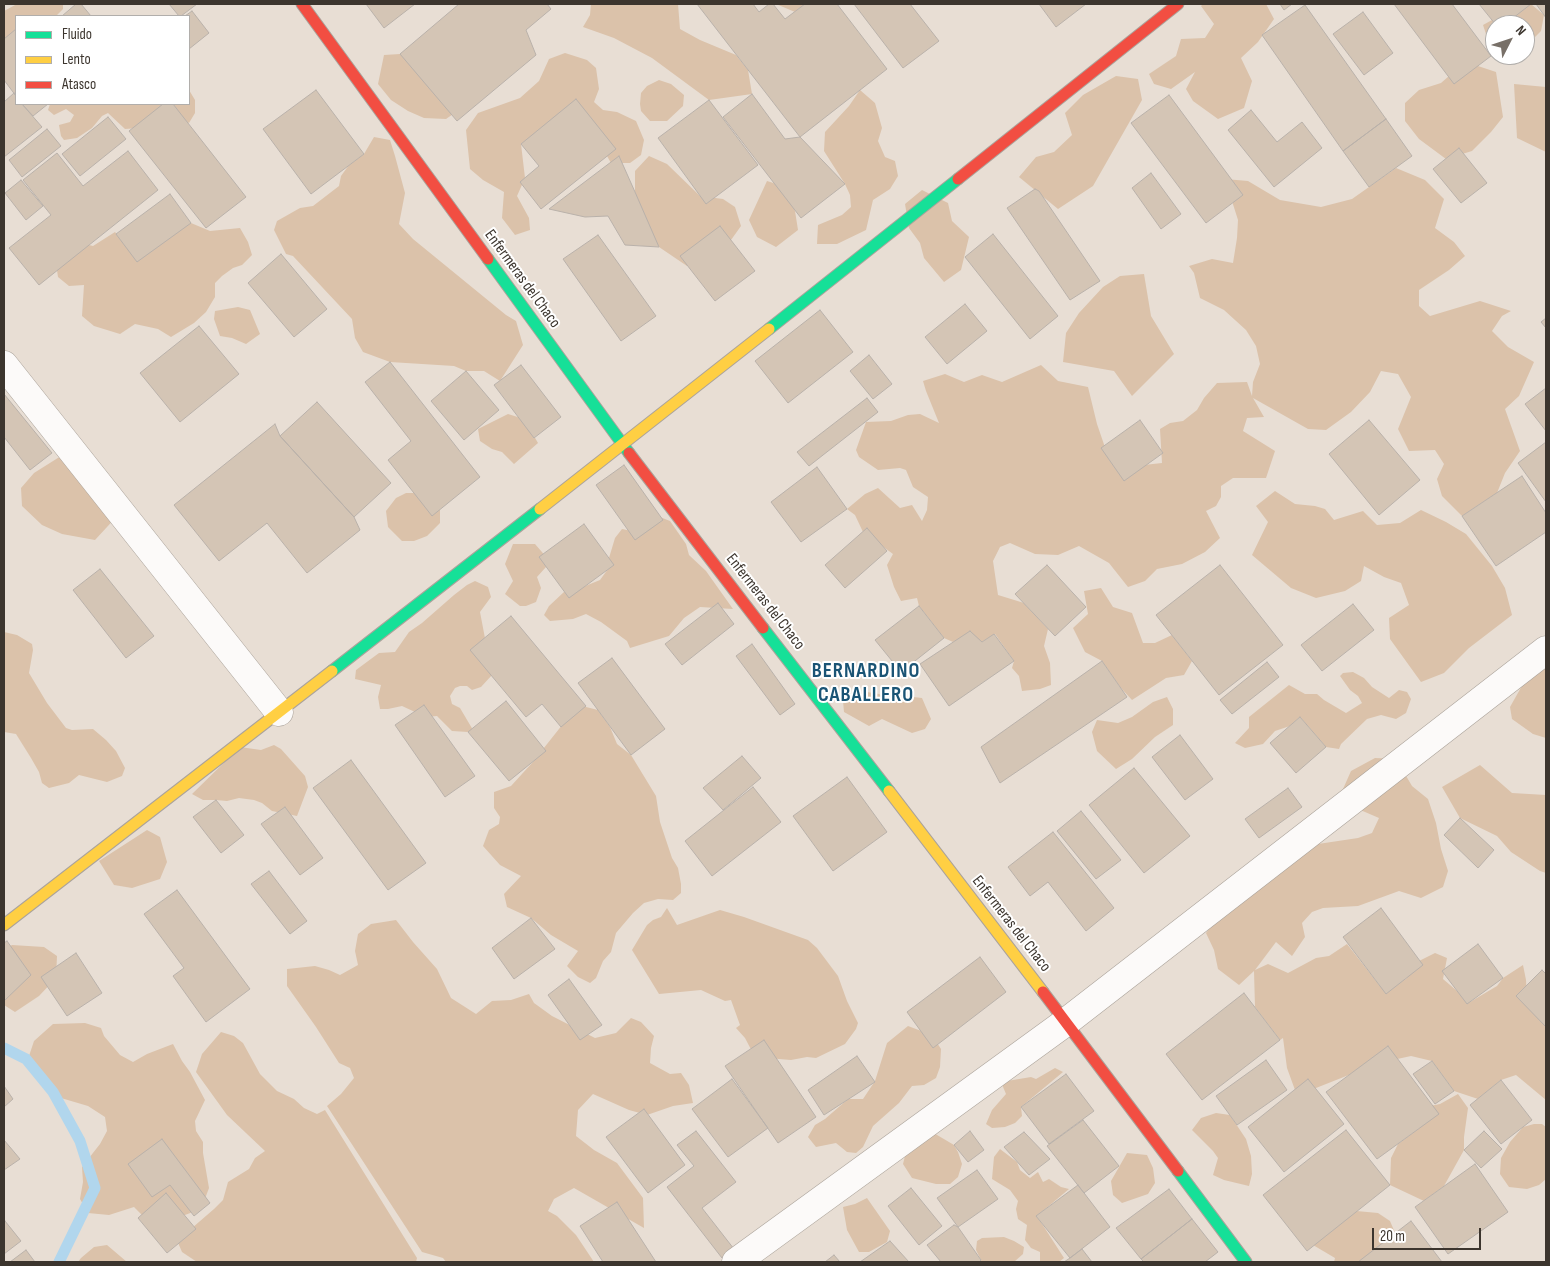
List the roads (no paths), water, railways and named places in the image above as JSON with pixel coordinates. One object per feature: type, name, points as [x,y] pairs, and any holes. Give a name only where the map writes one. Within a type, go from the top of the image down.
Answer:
[{"type":"main road","name":"Enfermeras del Chaco","points":[[302,4],[623,445],[1066,1022],[1246,1262]]},
{"type":"main road","points":[[4,925],[623,445],[1178,4]]},
{"type":"street","points":[[4,365],[279,712]]},
{"type":"street","points":[[736,1262],[1066,1022],[1546,650]]},
{"type":"waterway","points":[[4,1048],[26,1059],[53,1092],[80,1141],[95,1188],[59,1262]]},
{"type":"district","name":"BERNARDINO CABALLERO","points":[[866,684]]}]
